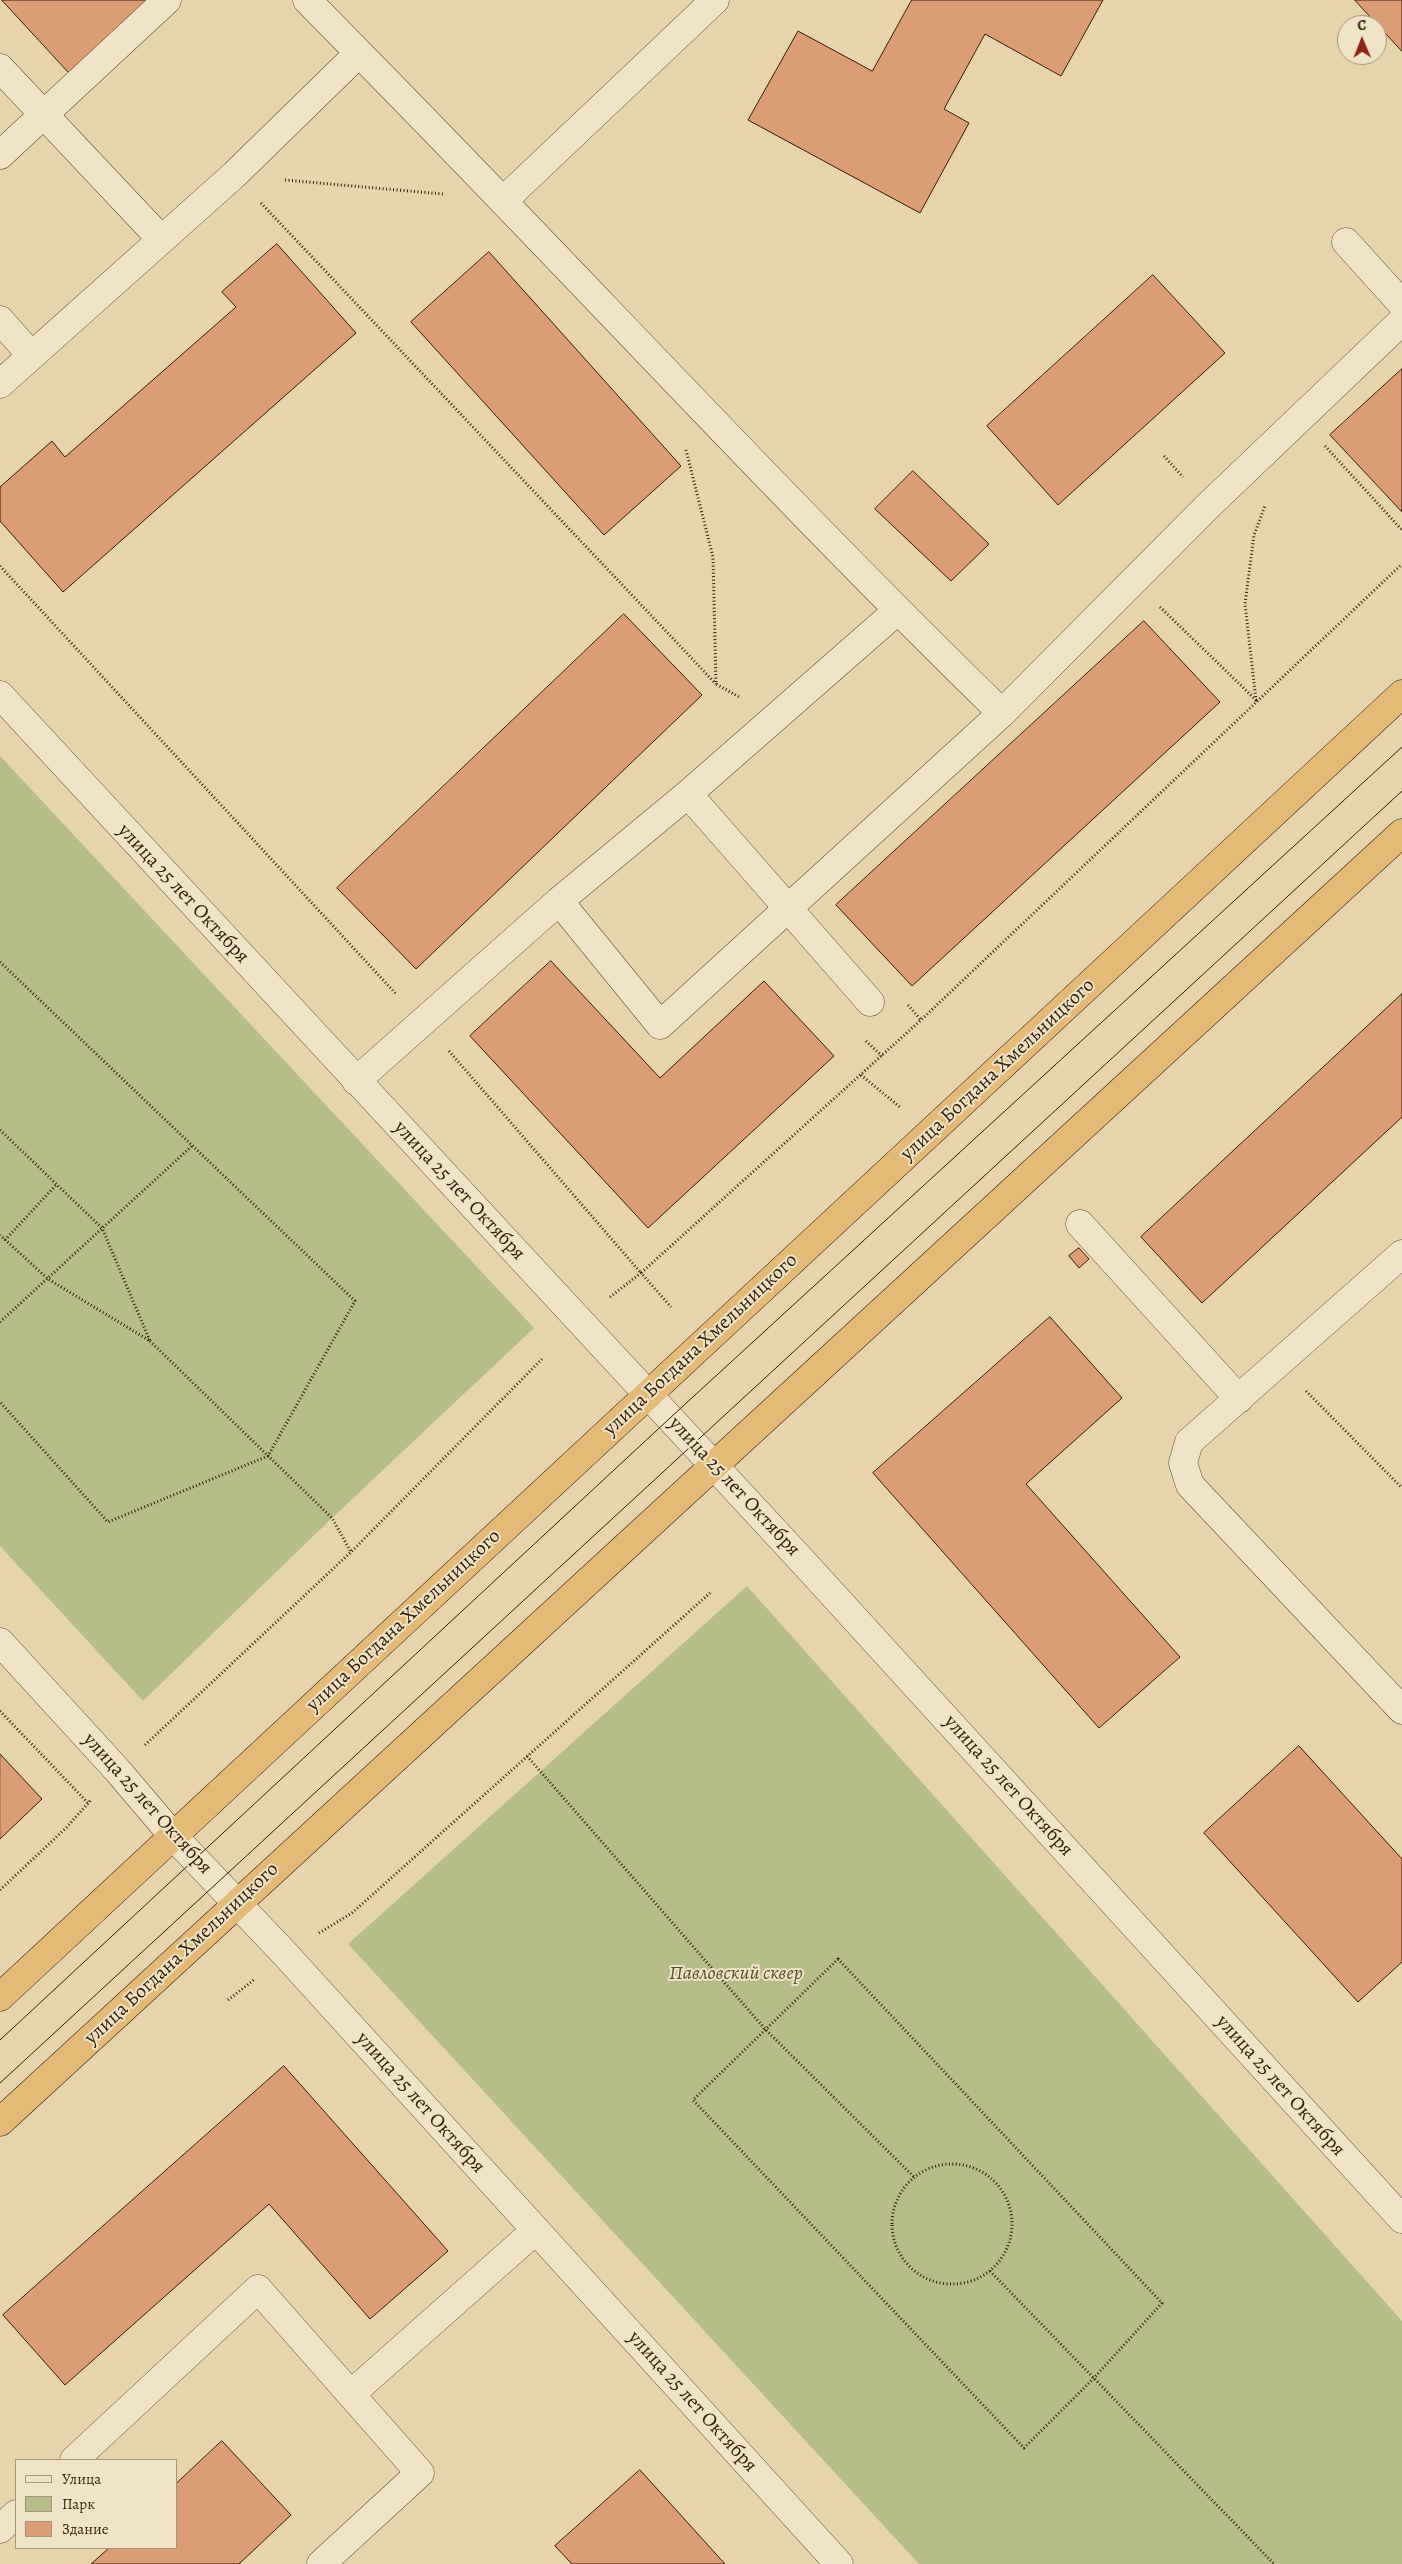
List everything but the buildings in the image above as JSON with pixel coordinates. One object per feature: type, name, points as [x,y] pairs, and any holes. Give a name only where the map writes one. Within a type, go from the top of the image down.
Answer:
[{"type":"highway","name":"улица Богдана Хмельницкого","points":[[0,1997],[1402,694]]},
{"type":"highway","name":"улица Богдана Хмельницкого","points":[[0,2122],[1402,833]]},
{"type":"street","points":[[0,155],[167,0]]},
{"type":"street","points":[[307,0],[504,200],[627,331],[897,611],[1002,714]]},
{"type":"street","points":[[504,200],[715,0]]},
{"type":"street","points":[[0,384],[30,355],[234,175],[359,53]]},
{"type":"street","points":[[0,68],[161,239]]},
{"type":"street","points":[[1346,242],[1402,304]]},
{"type":"street","points":[[0,320],[30,355]]},
{"type":"street","points":[[559,900],[660,1025],[1002,714],[1134,582],[1402,321]]},
{"type":"street","points":[[356,1081],[559,900],[777,718],[897,611]]},
{"type":"street","name":"улица 25 лет Октября","points":[[0,695],[356,1081],[648,1393],[1402,2219]]},
{"type":"street","points":[[688,794],[787,910],[870,1002]]},
{"type":"street","points":[[1080,1224],[1239,1398]]},
{"type":"street","points":[[1402,1254],[1189,1442],[1183,1463],[1190,1485],[1402,1710]]},
{"type":"street","name":"улица 25 лет Октября","points":[[0,1642],[118,1771],[174,1837],[286,1955],[839,2564]]},
{"type":"street","points":[[351,2394],[536,2230]]},
{"type":"street","points":[[75,2459],[258,2289],[420,2473],[321,2564]]},
{"type":"street","points":[[0,2529],[15,2515]]},
{"type":"path","points":[[234,175],[446,195]]},
{"type":"path","points":[[234,175],[716,684],[777,718]]},
{"type":"path","points":[[1300,419],[1402,530]]},
{"type":"path","points":[[685,447],[689,456],[713,557],[716,684]]},
{"type":"path","points":[[1256,700],[1245,604],[1254,535],[1268,499]]},
{"type":"path","points":[[608,1298],[641,1273],[861,1075],[1402,564]]},
{"type":"path","points":[[0,566],[377,976]]},
{"type":"path","points":[[1134,582],[1256,700]]},
{"type":"path","points":[[0,1402],[108,1522],[268,1456],[355,1301],[1,964]]},
{"type":"path","points":[[424,1022],[671,1307]]},
{"type":"path","points":[[861,1075],[908,1114]]},
{"type":"path","points":[[0,1130],[102,1228],[150,1341]]},
{"type":"path","points":[[0,1322],[193,1145]]},
{"type":"path","points":[[5,1240],[57,1184]]},
{"type":"path","points":[[0,1235],[48,1279],[150,1341],[332,1518],[351,1552]]},
{"type":"path","points":[[0,1890],[66,1828],[118,1771],[351,1552],[542,1359]]},
{"type":"path","points":[[1278,1364],[1402,1488]]},
{"type":"path","points":[[228,2000],[286,1955],[352,1912],[711,1592]]},
{"type":"path","points":[[0,1710],[88,1803]]},
{"type":"path","points":[[527,1756],[765,2029],[914,2177]]},
{"type":"path","points":[[838,1959],[1162,2303],[1094,2378],[1024,2448],[693,2100],[838,1959]]},
{"type":"path","points":[[953,2163],[974,2168],[992,2179],[1006,2198],[1012,2217],[1010,2238],[1002,2258],[990,2271],[971,2281],[951,2284],[930,2280],[912,2269],[899,2252],[892,2233],[893,2212],[900,2192],[914,2177],[933,2167],[953,2163]]},
{"type":"path","points":[[990,2271],[1274,2564]]},
{"type":"green space","points":[[0,756],[534,1328],[332,1518],[143,1701],[0,1546]]},
{"type":"green space","name":"Павловский сквер","points":[[747,1586],[1402,2321],[1402,2564],[919,2564],[348,1944]]},
{"type":"tram line","points":[[0,2040],[670,1418],[1402,747]]},
{"type":"tram line","points":[[0,2083],[1402,791]]}]
